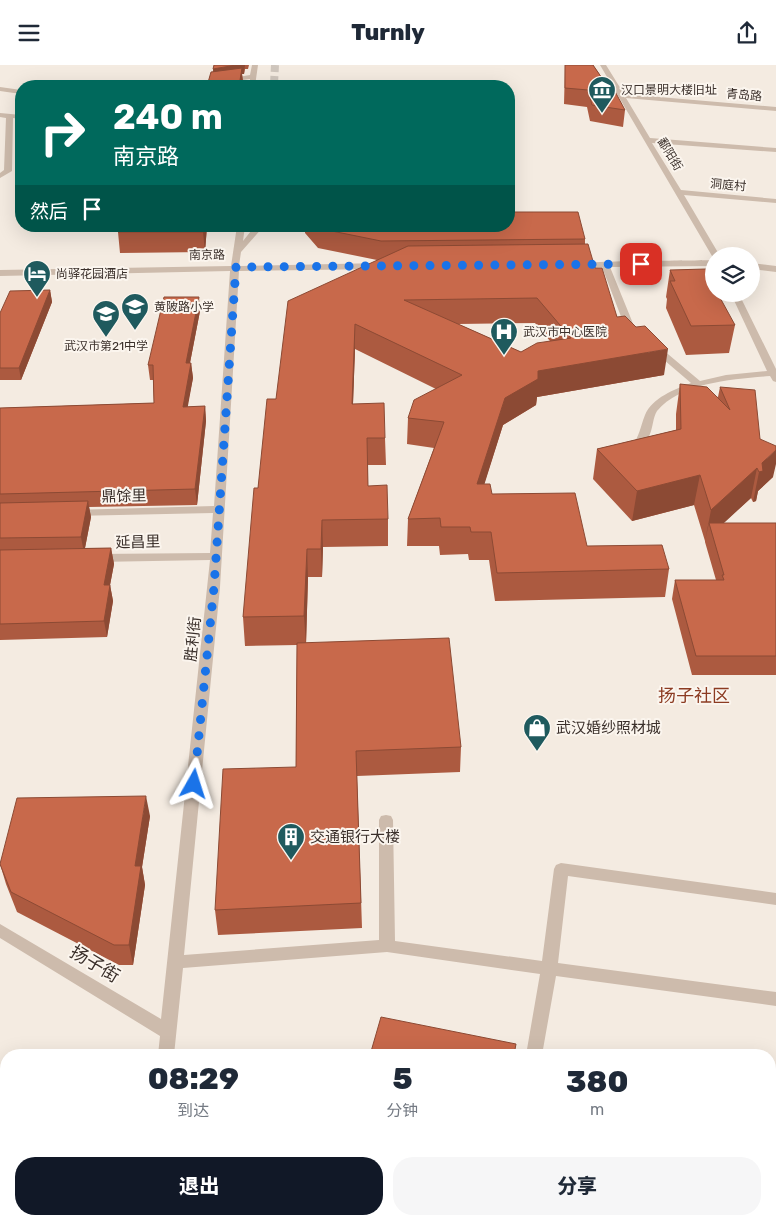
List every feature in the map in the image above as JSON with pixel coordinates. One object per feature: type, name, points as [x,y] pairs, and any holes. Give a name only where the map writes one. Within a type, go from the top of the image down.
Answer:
[{"type":"street","points":[[253,80],[255,65]]},
{"type":"street","name":"鄱阳街","points":[[603,65],[711,247]]},
{"type":"street","points":[[231,80],[253,77]]},
{"type":"street","points":[[0,89],[15,91]]},
{"type":"street","name":"青岛路","points":[[621,96],[776,109]]},
{"type":"street","points":[[0,115],[15,116]]},
{"type":"street","points":[[0,176],[8,171],[10,116]]},
{"type":"street","points":[[647,140],[776,150]]},
{"type":"street","name":"洞庭村","points":[[678,192],[776,201]]},
{"type":"street","name":"胜利街","points":[[167,1049],[216,556],[236,267],[241,232]]},
{"type":"street","points":[[240,249],[255,232]]},
{"type":"street","points":[[565,265],[705,263]]},
{"type":"street","points":[[605,264],[630,327],[699,385]]},
{"type":"street","name":"南京路","points":[[0,273],[236,267],[385,266]]},
{"type":"street","points":[[760,267],[776,269]]},
{"type":"street","points":[[636,448],[646,433],[649,417],[658,405],[680,391],[723,377],[774,376],[739,302]]},
{"type":"street","name":"鼎馀里","points":[[60,513],[220,509]]},
{"type":"street","name":"延昌里","points":[[88,558],[216,556]]},
{"type":"street","points":[[386,820],[387,946]]},
{"type":"street","points":[[535,1049],[549,970],[561,869],[776,899]]},
{"type":"street","name":"扬子街","points":[[0,930],[168,1033]]},
{"type":"street","points":[[176,962],[387,946],[549,970],[776,999]]},
{"type":"building","points":[[214,65],[236,65],[213,69]]},
{"type":"building","points":[[565,65],[593,65],[606,84],[611,84],[625,110],[592,105],[588,90],[565,88]]},
{"type":"building","points":[[242,68],[240,80],[209,80],[211,72]]},
{"type":"building","points":[[515,212],[578,212],[585,239],[381,241],[337,232],[515,232]]},
{"type":"building","points":[[588,244],[595,268],[602,268],[617,317],[625,316],[636,327],[645,326],[668,349],[538,371],[538,379],[505,398],[477,484],[490,484],[492,494],[575,493],[587,546],[662,545],[669,569],[497,573],[491,532],[471,532],[470,527],[441,527],[440,518],[408,519],[444,422],[408,418],[414,400],[462,375],[355,324],[352,404],[384,403],[385,438],[367,438],[368,486],[387,485],[388,519],[322,520],[321,549],[307,549],[304,616],[243,617],[254,488],[258,488],[267,399],[276,399],[288,301],[408,246]],"holes":[[[537,298],[571,338],[537,343],[521,352],[404,300]]]},
{"type":"building","points":[[705,269],[705,302],[722,302],[735,325],[691,326],[670,281],[675,281],[670,270]]},
{"type":"building","points":[[50,290],[19,368],[0,368],[0,313],[10,291]]},
{"type":"building","points":[[164,297],[199,297],[186,363],[191,363],[183,407],[205,406],[195,489],[0,494],[0,408],[154,403],[153,365],[148,365]]},
{"type":"building","points":[[680,384],[707,387],[730,410],[720,387],[755,390],[760,439],[776,446],[776,450],[762,463],[763,471],[759,472],[757,468],[711,510],[700,475],[637,491],[597,449],[681,429]]},
{"type":"building","points":[[88,501],[81,537],[0,538],[0,503]]},
{"type":"building","points":[[709,523],[776,523],[776,656],[696,656],[675,580],[724,580]]},
{"type":"building","points":[[111,548],[104,585],[110,585],[104,621],[0,624],[0,550]]},
{"type":"building","points":[[449,638],[461,747],[356,751],[361,903],[215,910],[223,769],[296,767],[297,643]]},
{"type":"building","points":[[146,796],[135,866],[141,866],[129,945],[114,945],[11,892],[0,864],[17,798]]},
{"type":"building","points":[[381,1017],[516,1044],[515,1049],[372,1049]]},
{"type":"tunnel","points":[[274,80],[275,65]]},
{"type":"place","name":"汉口景明大楼旧址","points":[[602,114]]},
{"type":"place","name":"尚驿花园酒店","points":[[37,298]]},
{"type":"place","name":"黄陂路小学","points":[[135,331]]},
{"type":"place","name":"武汉市第21中学","points":[[106,338]]},
{"type":"place","name":"武汉市中心医院","points":[[504,356]]},
{"type":"place","name":"武汉婚纱照材城","points":[[537,752]]},
{"type":"place","name":"交通银行大楼","points":[[291,861]]},
{"type":"district","name":"扬子社区","points":[[694,696]]},
{"type":"route","points":[[194,784],[214,587],[236,267],[641,264]]}]
